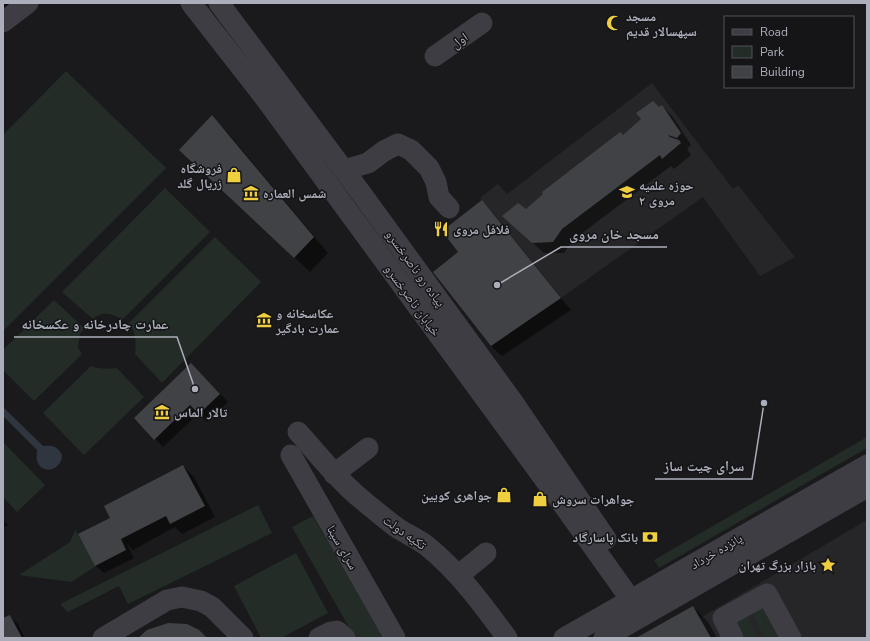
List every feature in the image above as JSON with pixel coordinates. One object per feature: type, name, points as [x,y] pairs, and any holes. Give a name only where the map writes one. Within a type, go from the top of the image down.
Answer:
[{"type":"street","points":[[3,22],[28,3]]},
{"type":"street","name":"خیابان ناصرخسرو","points":[[191,3],[265,98],[568,510],[631,600]]},
{"type":"street","name":"پیاده رو ناصرخسرو","points":[[219,3],[344,170],[517,408],[606,539]]},
{"type":"street","name":"اول","points":[[435,56],[482,23]]},
{"type":"street","points":[[344,170],[368,163],[384,151],[398,144],[411,150],[429,168],[436,182],[439,197],[450,208]]},
{"type":"street","name":"تکیه دولت","points":[[298,432],[334,474],[360,498],[391,523],[426,546],[459,575],[507,638]]},
{"type":"street","points":[[334,474],[368,448]]},
{"type":"street","name":"سرای سینا","points":[[291,455],[395,638]]},
{"type":"street","name":"پانزده خرداد","points":[[564,638],[867,465]]},
{"type":"street","points":[[604,638],[867,487]]},
{"type":"street","points":[[459,575],[486,553]]},
{"type":"street","points":[[733,638],[723,618],[767,594],[791,638]]},
{"type":"street","points":[[103,638],[168,600],[182,597],[201,601],[212,607],[243,638]]},
{"type":"street","points":[[319,638],[331,632],[338,631],[344,638]]},
{"type":"shaded area","name":"حوزه علمیه مروی ۲","points":[[652,83],[733,189],[738,185],[795,257],[760,276],[703,197],[561,298],[480,198],[498,184],[507,194]]},
{"type":"shaded area","points":[[3,407],[43,446],[52,446],[58,450],[62,456],[56,467],[46,470],[40,467],[37,459],[37,450],[3,416]]},
{"type":"shaded area","name":"بازار بزرگ تهران","points":[[867,520],[867,638],[665,638],[712,611]]},
{"type":"green space","points":[[66,71],[166,168],[3,331],[3,135]]},
{"type":"green space","points":[[165,188],[210,232],[122,320],[111,314],[100,315],[93,319],[62,292]]},
{"type":"green space","points":[[215,237],[261,282],[162,383],[135,354],[135,338],[129,323]]},
{"type":"green space","points":[[54,300],[84,328],[80,334],[78,347],[82,354],[34,401],[3,370],[3,350]]},
{"type":"green space","points":[[91,366],[97,368],[117,368],[144,397],[84,455],[43,413]]},
{"type":"green space","points":[[867,437],[867,448],[659,568],[654,560]]},
{"type":"green space","points":[[3,442],[45,485],[17,512],[3,497]]},
{"type":"green space","points":[[258,505],[272,533],[128,604],[119,586],[68,612],[60,604]]},
{"type":"green space","points":[[313,516],[383,638],[355,638],[292,527]]},
{"type":"green space","points":[[75,530],[96,566],[71,582],[19,575],[70,542]]},
{"type":"green space","points":[[296,553],[328,613],[281,638],[261,638],[234,586]]},
{"type":"green space","points":[[766,599],[787,638],[765,638],[749,608]]},
{"type":"green space","points":[[744,610],[758,638],[736,638],[726,619]]},
{"type":"building","points":[[653,101],[659,107],[662,105],[681,133],[677,138],[668,135],[679,140],[681,143],[662,159],[660,155],[562,229],[553,242],[532,243],[502,216],[518,203],[526,209],[543,194],[542,192],[620,132],[623,135],[641,119],[636,113]]},
{"type":"building","name":"شمس العماره","points":[[212,115],[314,237],[294,258],[179,150]]},
{"type":"building","points":[[482,200],[561,298],[491,346],[433,272],[458,252],[442,231]]},
{"type":"building","points":[[191,363],[220,394],[199,414],[190,405],[154,440],[134,418]]},
{"type":"building","points":[[183,465],[205,506],[170,524],[166,516],[121,539],[126,550],[95,566],[78,534],[110,518],[104,506]]},
{"type":"building","points":[[693,606],[711,638],[636,638]]},
{"type":"building","points":[[10,615],[22,638],[3,638],[3,618]]},
{"type":"building","points":[[168,623],[187,624],[199,630],[207,638],[138,638],[147,630]]},
{"type":"place","name":"مسجد سپهسالار قدیم","points":[[614,23]]},
{"type":"place","name":"فروشگاه زریال گلد","points":[[234,175]]},
{"type":"place","name":"حوزه علمیه مروی ۲","points":[[627,192]]},
{"type":"place","name":"شمس العماره","points":[[251,193]]},
{"type":"place","name":"فلافل مروی","points":[[441,229]]},
{"type":"place","name":"مسجد خان مروی","points":[[497,285]]},
{"type":"place","name":"عکاسخانه و عمارت بادگیر","points":[[264,320]]},
{"type":"place","name":"عمارت چادرخانه و عکسخانه","points":[[195,389]]},
{"type":"place","name":"سرای چیت ساز","points":[[764,403]]},
{"type":"place","name":"تالار الماس","points":[[162,412]]},
{"type":"place","name":"جواهری کویین","points":[[504,495]]},
{"type":"place","name":"جواهرات سروش","points":[[540,499]]},
{"type":"place","name":"بانک پاسارگاد","points":[[650,537]]},
{"type":"place","name":"بازار بزرگ تهران","points":[[828,565]]}]
